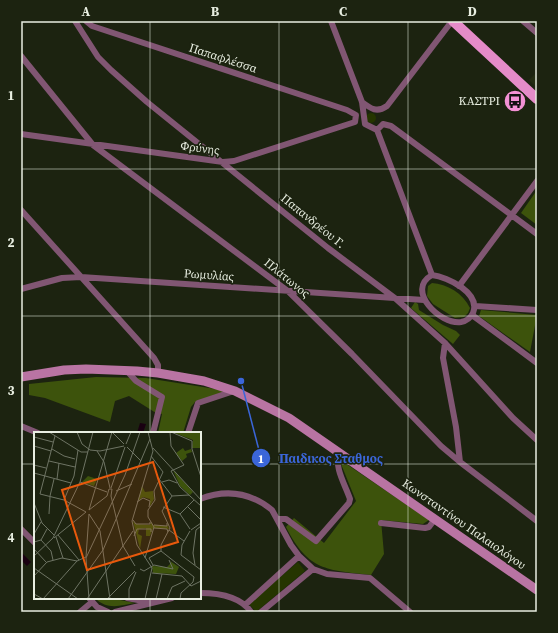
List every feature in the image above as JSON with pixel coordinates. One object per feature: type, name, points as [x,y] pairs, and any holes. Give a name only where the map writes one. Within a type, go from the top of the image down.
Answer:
[{"type":"main road","points":[[453,21],[537,99]]},
{"type":"street","name":"Παπανδρέου Γ.","points":[[75,21],[98,57],[110,70],[328,248],[396,299],[445,343],[513,418],[537,440]]},
{"type":"street","name":"Παπαφλέσσα","points":[[86,21],[92,26],[347,110],[354,113],[356,118]]},
{"type":"street","points":[[331,21],[362,102],[365,124],[377,130],[432,275]]},
{"type":"street","points":[[362,102],[371,109],[380,110],[387,106],[453,21]]},
{"type":"street","points":[[523,21],[537,33]]},
{"type":"street","points":[[86,38],[87,32],[92,26]]},
{"type":"street","name":"Πλάτωνος","points":[[21,56],[93,145],[289,292],[460,462],[537,521]]},
{"type":"street","points":[[380,110],[383,124]]},
{"type":"street","points":[[356,118],[363,117]]},
{"type":"street","name":"Φρύνης","points":[[21,134],[223,162],[234,161],[351,124],[356,118]]},
{"type":"street","points":[[377,130],[383,124]]},
{"type":"street","points":[[383,124],[392,126],[537,234]]},
{"type":"street","points":[[459,286],[537,180]]},
{"type":"street","points":[[21,210],[154,358],[158,365],[158,373]]},
{"type":"street","points":[[432,275],[448,280],[459,286],[473,300],[475,306],[472,315],[466,321],[457,322],[447,319],[430,307],[424,300],[423,284],[427,278],[432,275]]},
{"type":"street","name":"Ρωμυλίας","points":[[21,289],[62,278],[81,277],[424,300]]},
{"type":"street","points":[[475,306],[537,310]]},
{"type":"street","points":[[472,315],[537,363]]},
{"type":"street","points":[[445,343],[444,358],[456,427],[460,462]]},
{"type":"street","name":"Κωνσταντίνου Παλαιολόγου","points":[[21,377],[64,370],[158,373],[204,381],[235,391],[289,418],[537,590]]},
{"type":"street","points":[[127,371],[136,381],[162,397],[153,432]]},
{"type":"street","points":[[188,432],[198,403],[235,391]]},
{"type":"street","points":[[21,426],[36,432]]},
{"type":"street","points":[[277,519],[286,519],[316,541],[349,503],[350,499],[337,466],[336,460],[339,452]]},
{"type":"street","points":[[201,499],[219,493],[243,495],[266,506],[272,510],[299,556],[313,569],[327,574],[370,578],[410,612]]},
{"type":"street","points":[[381,523],[426,528],[429,527],[435,519]]},
{"type":"street","points":[[21,529],[34,542]]},
{"type":"street","points":[[201,593],[214,593],[226,596],[248,610],[299,556]]},
{"type":"street","points":[[262,612],[313,569]]},
{"type":"street","points":[[133,599],[150,602]]},
{"type":"street","points":[[115,612],[166,599]]},
{"type":"street","points":[[80,612],[91,600],[105,612],[108,612]]},
{"type":"shaded area","points":[[537,72],[537,88],[529,80]]},
{"type":"shaded area","points":[[140,423],[146,424],[143,432],[137,432]]},
{"type":"shaded area","points":[[22,553],[31,562],[27,566],[21,560]]},
{"type":"green space","points":[[369,113],[373,113],[376,118],[373,123],[369,123],[366,120],[366,116]]},
{"type":"green space","points":[[537,190],[537,225],[521,213]]},
{"type":"green space","points":[[432,283],[449,287],[459,294],[470,308],[468,313],[464,317],[455,318],[433,304],[427,296],[428,286]]},
{"type":"green space","points":[[415,302],[418,304],[419,310],[456,331],[460,335],[453,344],[411,308]]},
{"type":"green space","points":[[481,310],[537,315],[530,352],[479,316]]},
{"type":"green space","points":[[96,377],[146,378],[222,390],[223,393],[195,402],[191,407],[183,432],[158,432],[162,414],[156,413],[129,396],[115,401],[110,422],[45,398],[29,395],[29,384]]},
{"type":"green space","points":[[339,459],[429,520],[423,524],[381,520],[384,554],[371,575],[342,572],[320,566],[302,552],[286,527],[294,518],[324,543],[356,501]]},
{"type":"green space","points":[[298,562],[305,571],[256,612],[249,604]]},
{"type":"green space","points":[[96,599],[120,599],[135,603],[109,606]]},
{"type":"place","name":"ΚΑΣΤΡΙ","points":[[515,101]]},
{"type":"place","name":"Παιδικος Σταθμος","points":[[241,381]]}]
